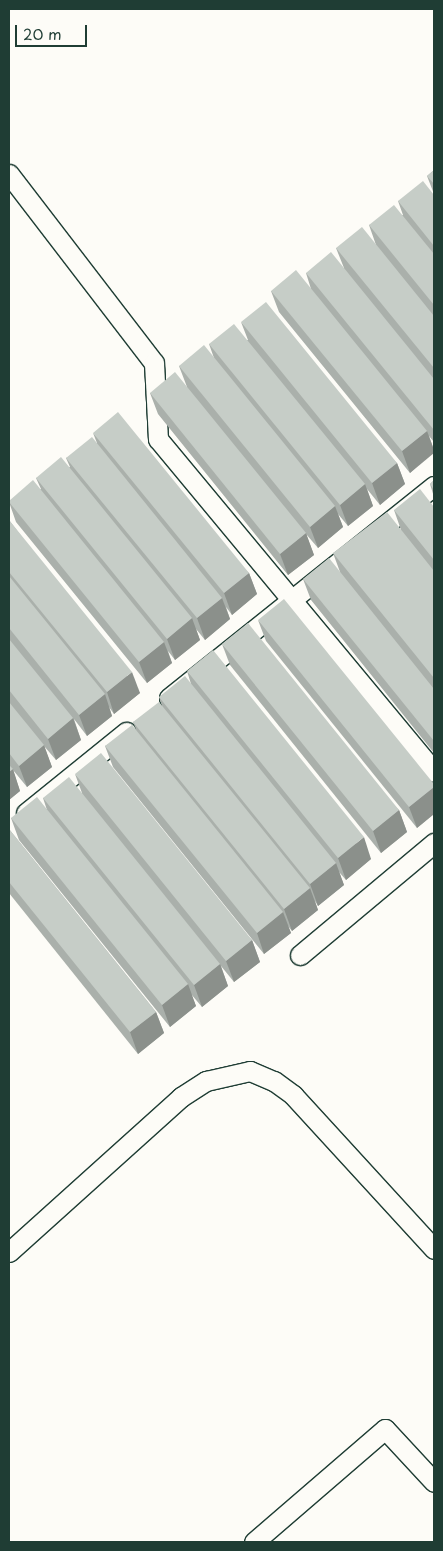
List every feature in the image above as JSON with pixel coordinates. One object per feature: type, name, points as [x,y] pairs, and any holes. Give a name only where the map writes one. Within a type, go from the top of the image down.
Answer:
[{"type":"street","points":[[9,174],[154,363],[158,439],[434,772]]},
{"type":"street","points":[[155,710],[434,486]]},
{"type":"street","points":[[26,813],[140,722]]},
{"type":"street","points":[[300,955],[434,844]]},
{"type":"street","points":[[9,1252],[181,1097],[206,1081],[250,1071],[293,1095],[434,1249]]},
{"type":"street","points":[[254,1542],[385,1429],[434,1482]]},
{"type":"building","points":[[434,170],[434,184],[427,176]]},
{"type":"building","points":[[423,181],[434,195],[434,246],[398,201]]},
{"type":"building","points":[[394,205],[434,254],[434,305],[369,225]]},
{"type":"building","points":[[362,227],[434,316],[434,368],[336,248]]},
{"type":"building","points":[[331,252],[434,379],[434,430],[306,273]]},
{"type":"building","points":[[296,270],[427,431],[402,451],[271,291]]},
{"type":"building","points":[[266,302],[397,463],[372,483],[241,322]]},
{"type":"building","points":[[234,324],[365,484],[340,505],[209,344]]},
{"type":"building","points":[[204,345],[335,506],[310,527],[179,366]]},
{"type":"building","points":[[175,372],[306,533],[280,554],[150,393]]},
{"type":"building","points":[[118,412],[249,573],[224,593],[93,433]]},
{"type":"building","points":[[92,437],[222,598],[197,618],[66,458]]},
{"type":"building","points":[[61,457],[192,618],[167,639],[36,478]]},
{"type":"building","points":[[33,480],[164,642],[139,662],[9,502]]},
{"type":"building","points":[[434,480],[434,490],[430,484]]},
{"type":"building","points":[[420,489],[434,507],[434,560],[394,510]]},
{"type":"building","points":[[387,512],[434,571],[434,678],[333,553]]},
{"type":"building","points":[[9,520],[132,672],[107,692],[9,572]]},
{"type":"building","points":[[329,558],[434,689],[434,741],[303,579]]},
{"type":"building","points":[[9,576],[105,694],[79,715],[9,628]]},
{"type":"building","points":[[284,599],[434,784],[434,787],[409,807],[258,620]]},
{"type":"building","points":[[248,623],[399,810],[373,831],[222,644]]},
{"type":"building","points":[[9,639],[73,718],[48,739],[9,690]]},
{"type":"building","points":[[213,650],[364,837],[338,858],[187,671]]},
{"type":"building","points":[[185,676],[336,863],[310,884],[159,697]]},
{"type":"building","points":[[9,702],[44,745],[19,766],[9,753]]},
{"type":"building","points":[[159,702],[310,888],[284,909],[133,722]]},
{"type":"building","points":[[132,725],[283,912],[257,933],[105,746]]},
{"type":"building","points":[[101,753],[252,940],[226,961],[75,774]]},
{"type":"building","points":[[69,777],[220,964],[194,985],[43,798]]},
{"type":"building","points":[[37,797],[188,984],[162,1005],[11,818]]},
{"type":"building","points":[[9,829],[156,1012],[130,1032],[9,882]]}]
